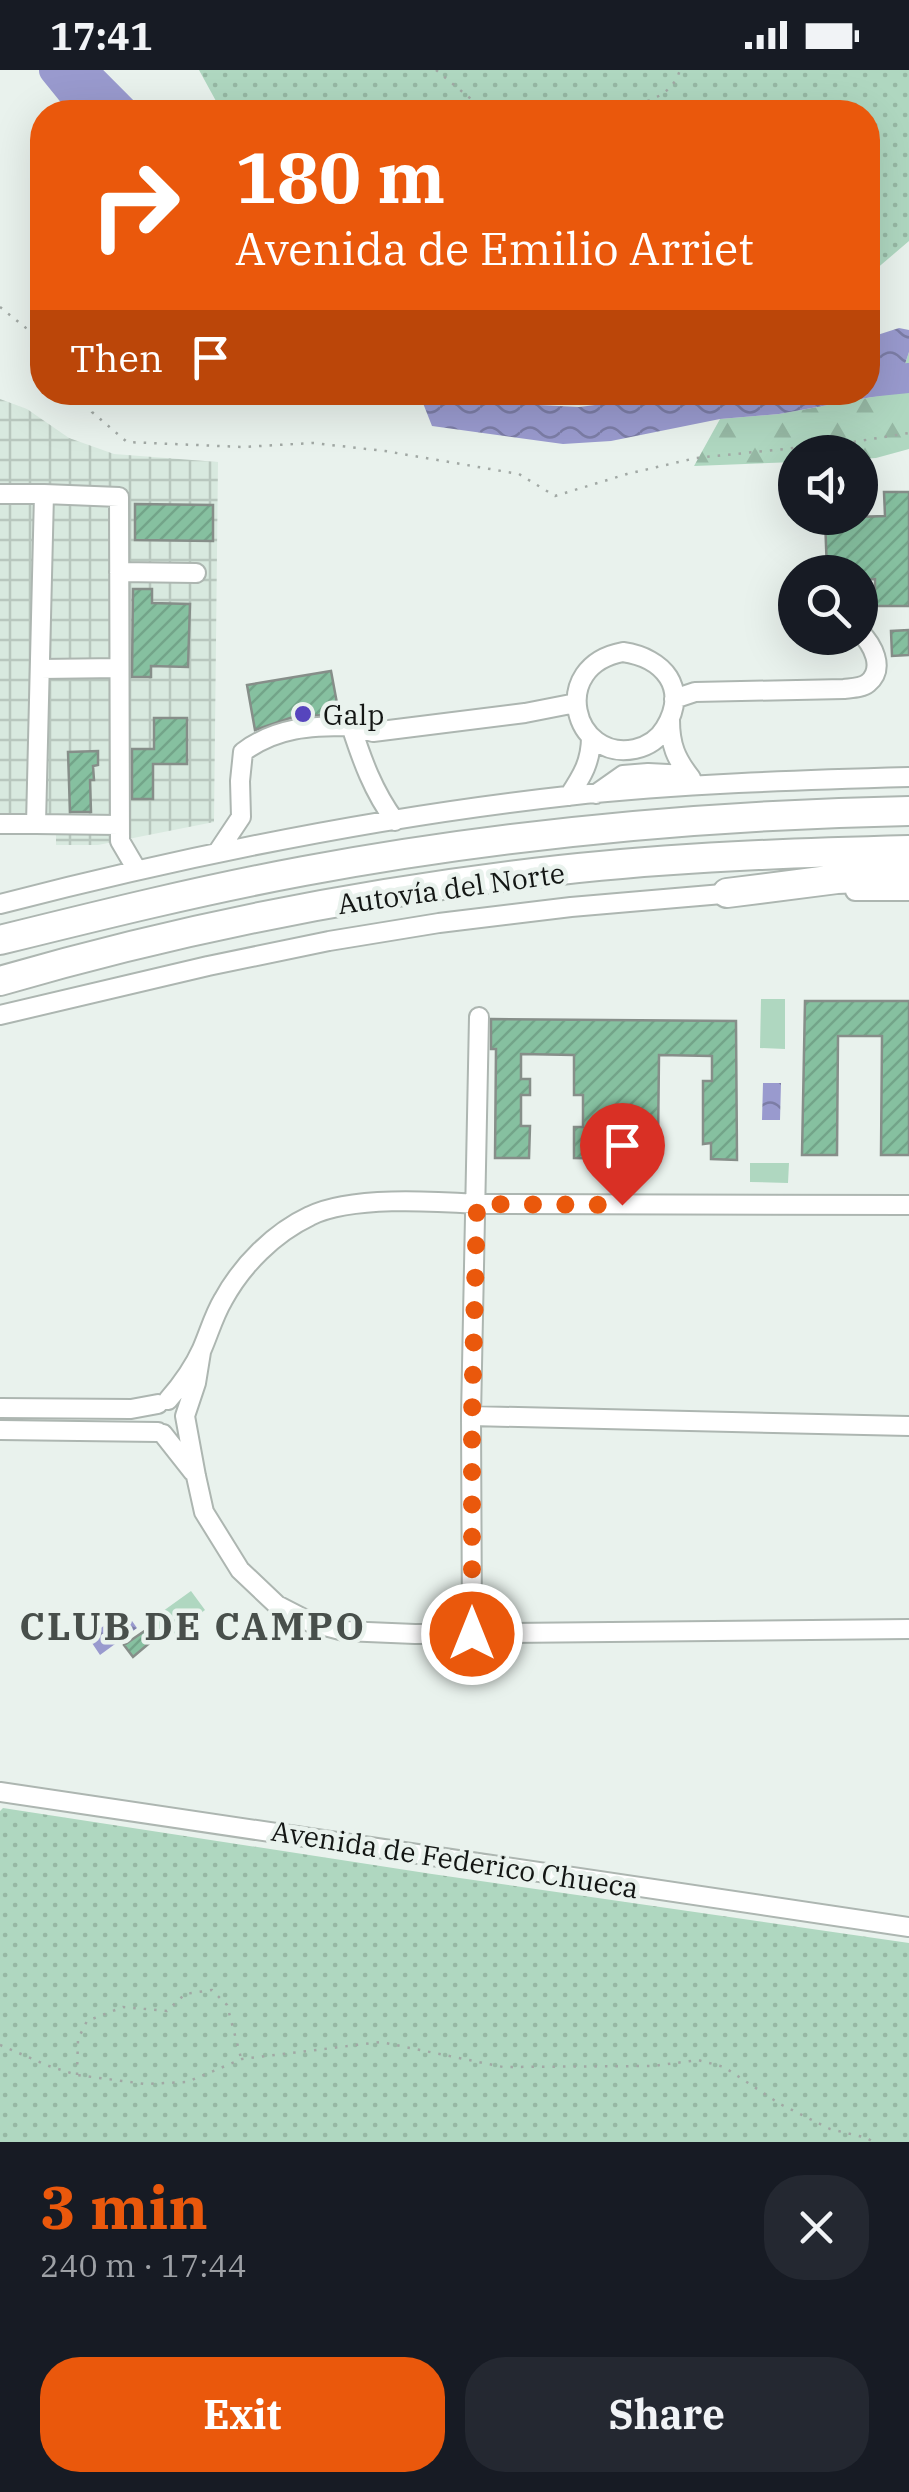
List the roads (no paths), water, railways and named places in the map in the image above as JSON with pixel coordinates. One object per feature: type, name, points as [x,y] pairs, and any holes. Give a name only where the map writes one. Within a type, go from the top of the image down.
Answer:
[{"type":"highway","name":"Autovía del Norte","points":[[0,940],[202,892],[424,851],[678,821],[909,811]]},
{"type":"highway","name":"Autovía del Norte","points":[[0,981],[140,943],[426,889],[560,870],[712,858],[909,850]]},
{"type":"highway","points":[[728,893],[909,876]]},
{"type":"street","points":[[0,494],[119,497],[120,840],[137,870]]},
{"type":"street","points":[[36,824],[44,494]]},
{"type":"street","points":[[119,572],[196,574]]},
{"type":"street","points":[[670,720],[661,735],[646,746],[607,748],[591,737],[580,721],[576,703],[579,686],[589,668],[606,655],[643,655],[658,665],[671,680],[674,700],[670,739],[674,755],[693,780]]},
{"type":"street","points":[[674,700],[694,692],[865,686],[872,680],[875,655]]},
{"type":"street","points":[[40,670],[119,668]]},
{"type":"street","points":[[217,853],[240,817],[244,752],[277,732],[351,726],[373,732],[576,703]]},
{"type":"street","points":[[351,726],[367,774],[395,820]]},
{"type":"street","points":[[568,796],[588,768],[591,737]]},
{"type":"street","points":[[0,904],[137,870],[395,820],[693,780],[909,776]]},
{"type":"street","points":[[0,824],[120,825]]},
{"type":"street","points":[[0,1014],[260,955],[402,929],[571,906],[728,893],[909,891]]},
{"type":"street","points":[[0,1022],[89,994]]},
{"type":"street","points":[[472,1634],[479,1016]]},
{"type":"street","points":[[196,1476],[150,1416],[185,1381],[222,1300],[245,1268],[276,1236],[313,1214],[422,1200],[477,1204],[909,1206]]},
{"type":"street","points":[[0,1430],[169,1435],[179,1431],[185,1422],[201,1352]]},
{"type":"street","points":[[0,1408],[131,1409],[163,1402],[180,1406],[204,1512],[240,1570],[277,1605],[310,1622],[344,1630],[472,1634],[909,1629]]},
{"type":"street","points":[[472,1416],[909,1426]]},
{"type":"street","name":"Avenida de Federico Chueca","points":[[0,1792],[909,1927]]},
{"type":"water","points":[[899,328],[909,330],[909,352],[900,379],[880,396],[880,334]]},
{"type":"water","points":[[424,405],[828,405],[720,419],[611,441],[563,444],[432,426]]},
{"type":"water","points":[[763,1083],[781,1083],[780,1120],[762,1120]]},
{"type":"water","points":[[125,1611],[137,1628],[100,1655],[88,1637]]},
{"type":"waterway","points":[[54,70],[78,100]]},
{"type":"waterway","points":[[82,70],[112,100]]},
{"type":"waterway","points":[[880,381],[909,378]]},
{"type":"place","name":"Galp","points":[[303,714]]},
{"type":"district","name":"CLUB DE CAMPO","points":[[193,1625]]}]
